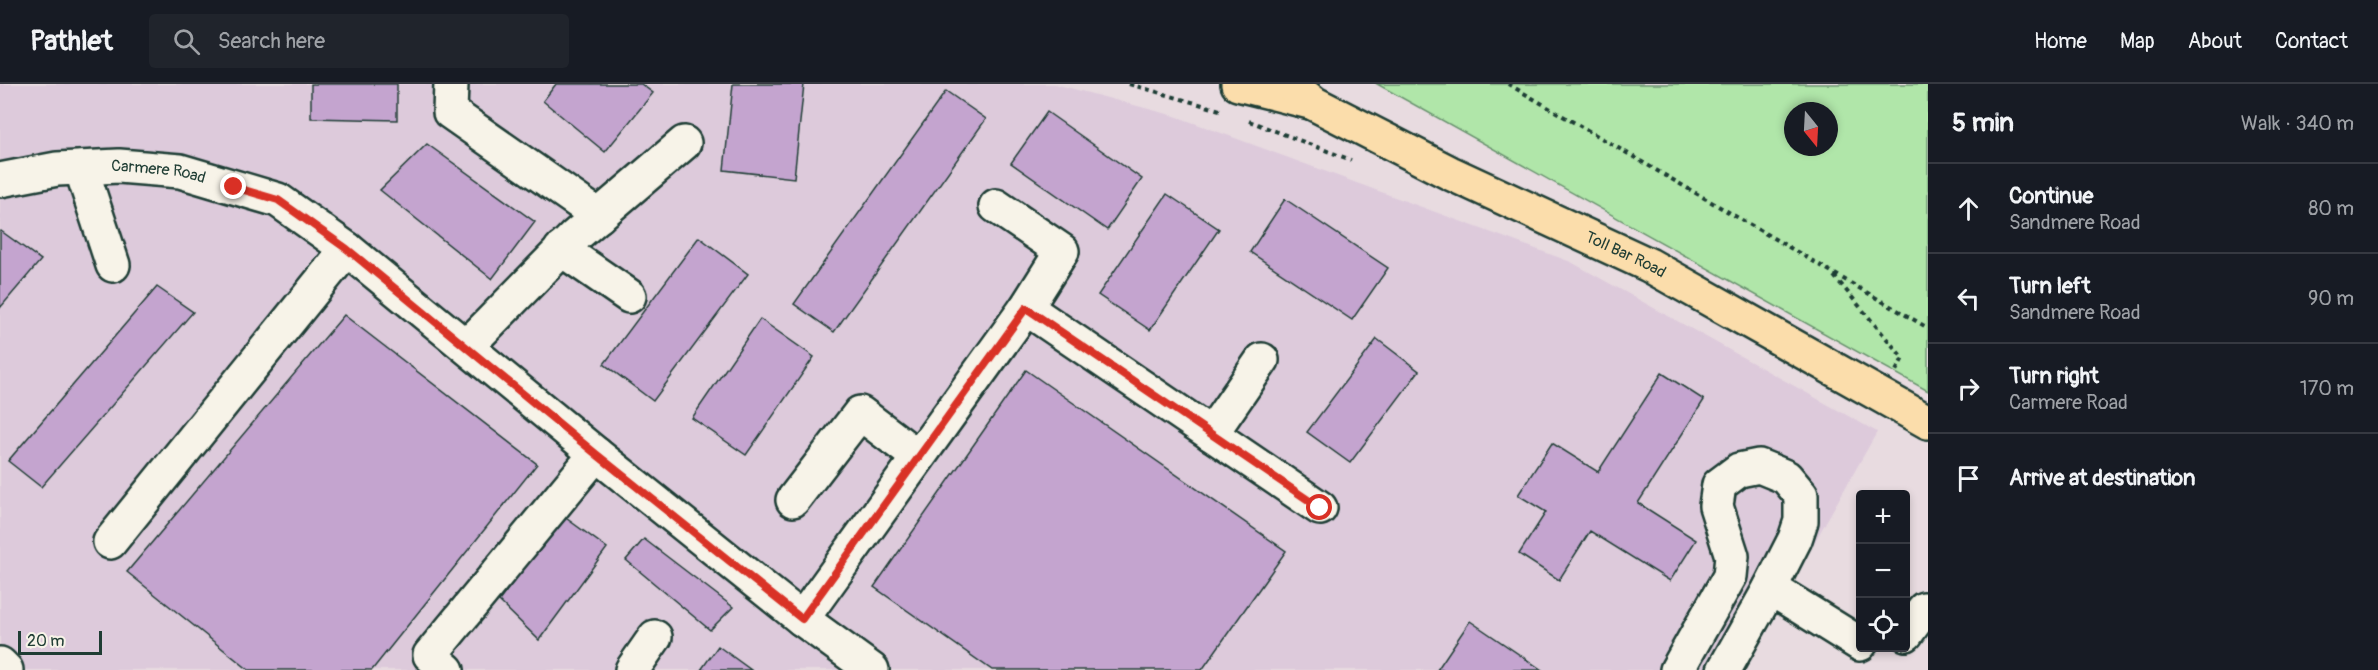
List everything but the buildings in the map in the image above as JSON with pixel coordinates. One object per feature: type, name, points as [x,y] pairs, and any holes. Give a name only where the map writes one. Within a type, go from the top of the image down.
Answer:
[{"type":"main road","name":"Toll Bar Road","points":[[1238,84],[1315,104]]},
{"type":"main road","name":"Toll Bar Road","points":[[1289,84],[1315,104],[1450,173],[1649,265],[1928,422]]},
{"type":"street","points":[[451,84],[450,112],[598,216]]},
{"type":"street","points":[[467,346],[561,249],[684,143]]},
{"type":"street","name":"Carmere Road","points":[[0,180],[57,169],[119,166],[180,171],[278,200],[347,249],[596,454],[802,619],[872,670]]},
{"type":"street","points":[[81,168],[113,265]]},
{"type":"street","points":[[802,619],[1026,308],[1062,251],[996,206]]},
{"type":"street","points":[[110,542],[347,249]]},
{"type":"street","points":[[561,249],[629,296]]},
{"type":"street","points":[[1026,308],[1320,508]]},
{"type":"street","points":[[1211,434],[1262,360]]},
{"type":"street","points":[[793,500],[860,413],[918,457]]},
{"type":"street","points":[[447,670],[430,655],[596,454]]},
{"type":"street","points":[[1677,670],[1730,576],[1732,556],[1716,506],[1719,485],[1738,470],[1759,466],[1786,477],[1801,495],[1801,521],[1795,539],[1770,588],[1724,670]]},
{"type":"street","points":[[1770,588],[1856,642]]},
{"type":"street","points":[[632,670],[655,637]]},
{"type":"street","points":[[0,664],[6,670]]},
{"type":"path","points":[[1508,84],[1928,328]]},
{"type":"path","points":[[1832,274],[1903,358],[1884,397]]},
{"type":"shaded area","points":[[0,84],[1055,84],[1175,116],[1571,262],[1877,432],[1742,670],[0,670]]},
{"type":"green space","points":[[1377,84],[1928,84],[1928,391]]},
{"type":"route","points":[[234,187],[278,200],[347,249],[596,454],[802,619],[1026,308],[1320,508]]}]
